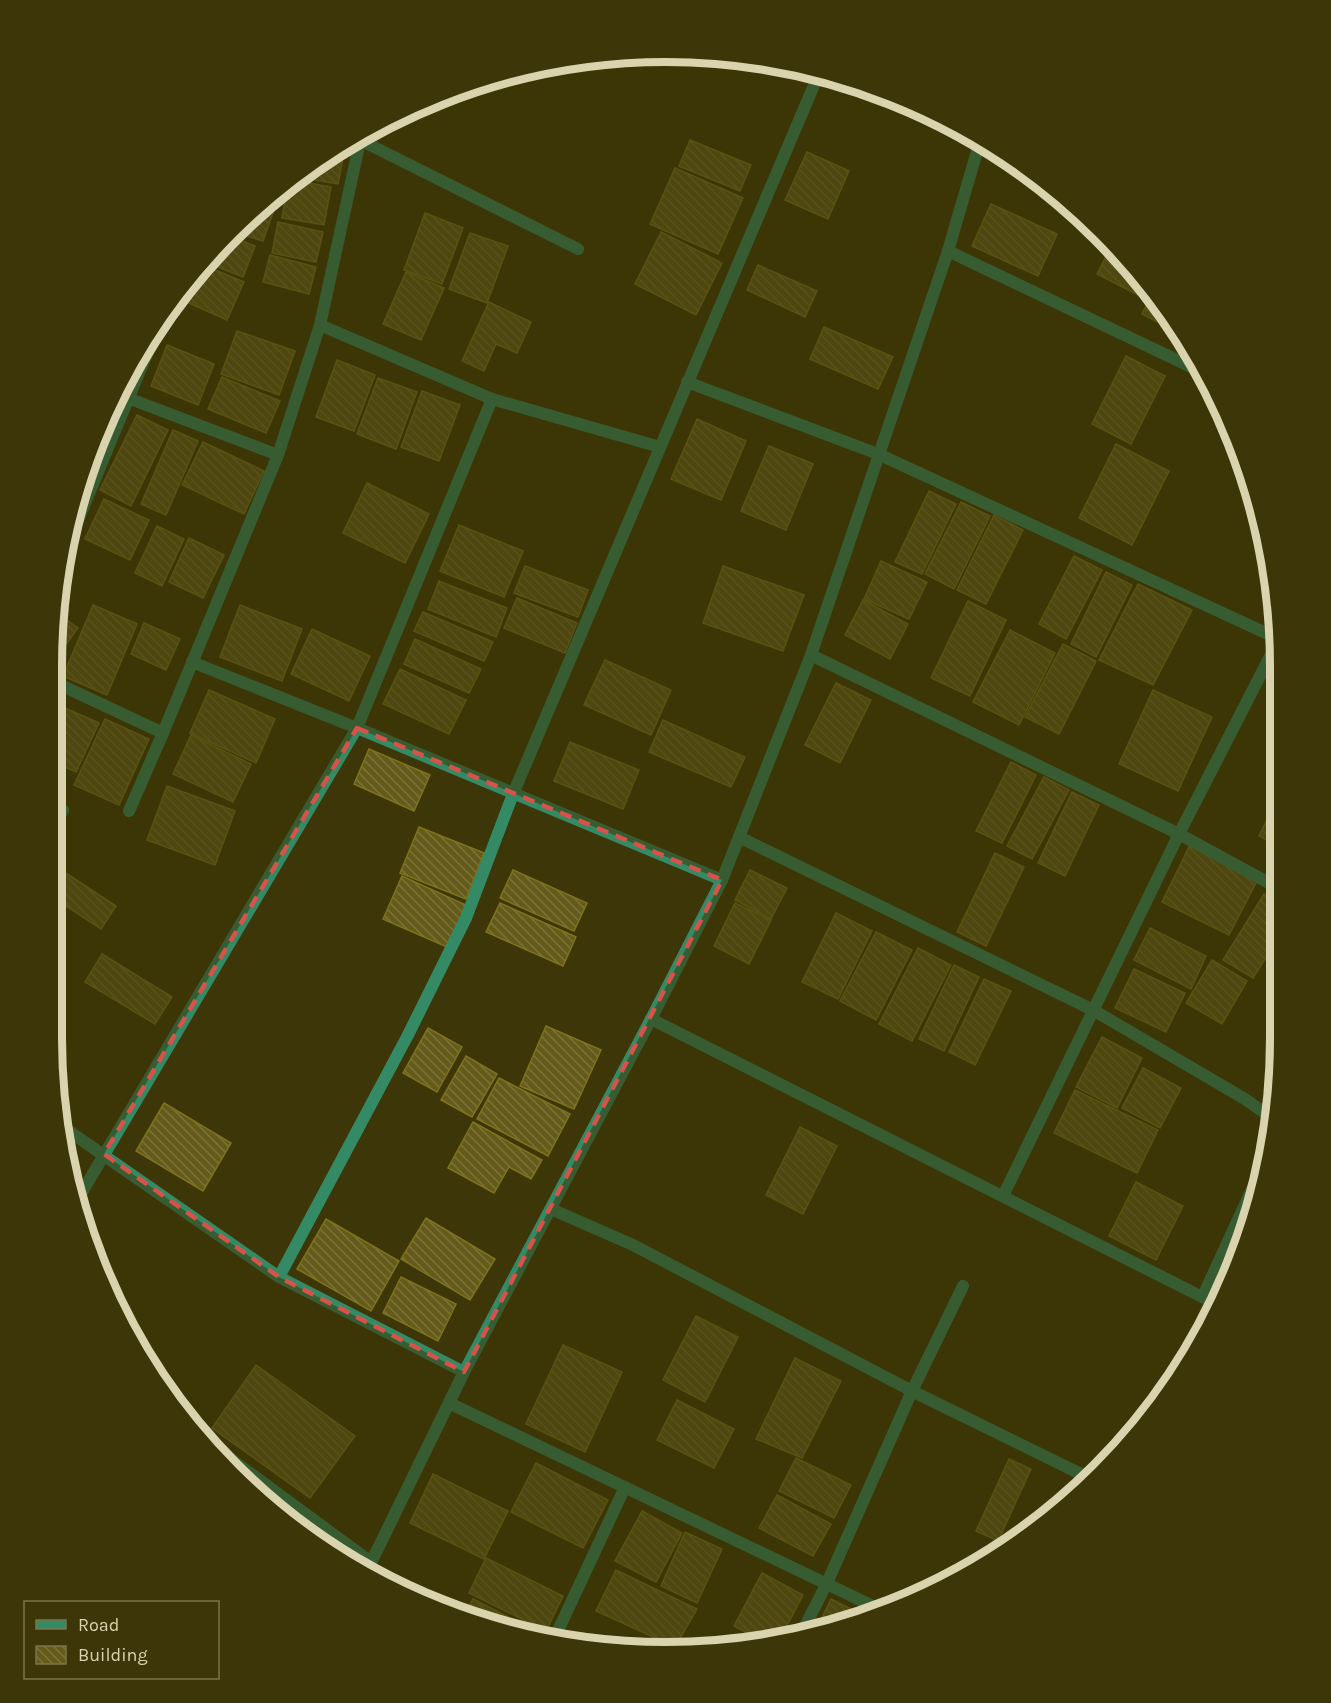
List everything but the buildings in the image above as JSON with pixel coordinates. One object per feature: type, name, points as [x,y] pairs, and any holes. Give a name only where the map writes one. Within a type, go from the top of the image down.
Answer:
[{"type":"street","points":[[279,1276],[408,1035],[466,918],[513,794],[816,81]]},
{"type":"street","points":[[368,140],[578,249]]},
{"type":"street","points":[[129,811],[278,455],[320,325],[359,145]]},
{"type":"street","points":[[369,1564],[464,1372],[651,1020],[722,880],[812,655],[948,251],[978,148]]},
{"type":"street","points":[[948,251],[1190,366]]},
{"type":"street","points":[[320,325],[492,399],[660,447]]},
{"type":"street","points":[[687,382],[879,454],[1268,634]]},
{"type":"street","points":[[125,397],[278,455]]},
{"type":"street","points":[[82,1193],[357,728],[492,399]]},
{"type":"street","points":[[87,494],[116,415]]},
{"type":"street","points":[[812,655],[1179,834],[1270,884]]},
{"type":"street","points":[[1003,1196],[1179,834],[1270,657]]},
{"type":"street","points":[[192,662],[722,880]]},
{"type":"street","points":[[62,686],[163,734]]},
{"type":"street","points":[[739,837],[1093,1010],[1264,1113]]},
{"type":"street","points":[[651,1020],[1209,1300]]},
{"type":"street","points":[[69,1131],[279,1276],[464,1372]]},
{"type":"street","points":[[1203,1296],[1247,1199]]},
{"type":"street","points":[[551,1209],[633,1245],[912,1391],[1082,1475]]},
{"type":"street","points":[[806,1625],[827,1583],[912,1391],[963,1286]]},
{"type":"street","points":[[449,1403],[871,1605]]},
{"type":"street","points":[[242,1469],[348,1552]]},
{"type":"street","points":[[558,1632],[625,1487]]},
{"type":"highlighted area","points":[[357,728],[722,880],[464,1372],[279,1277],[104,1154]]}]
